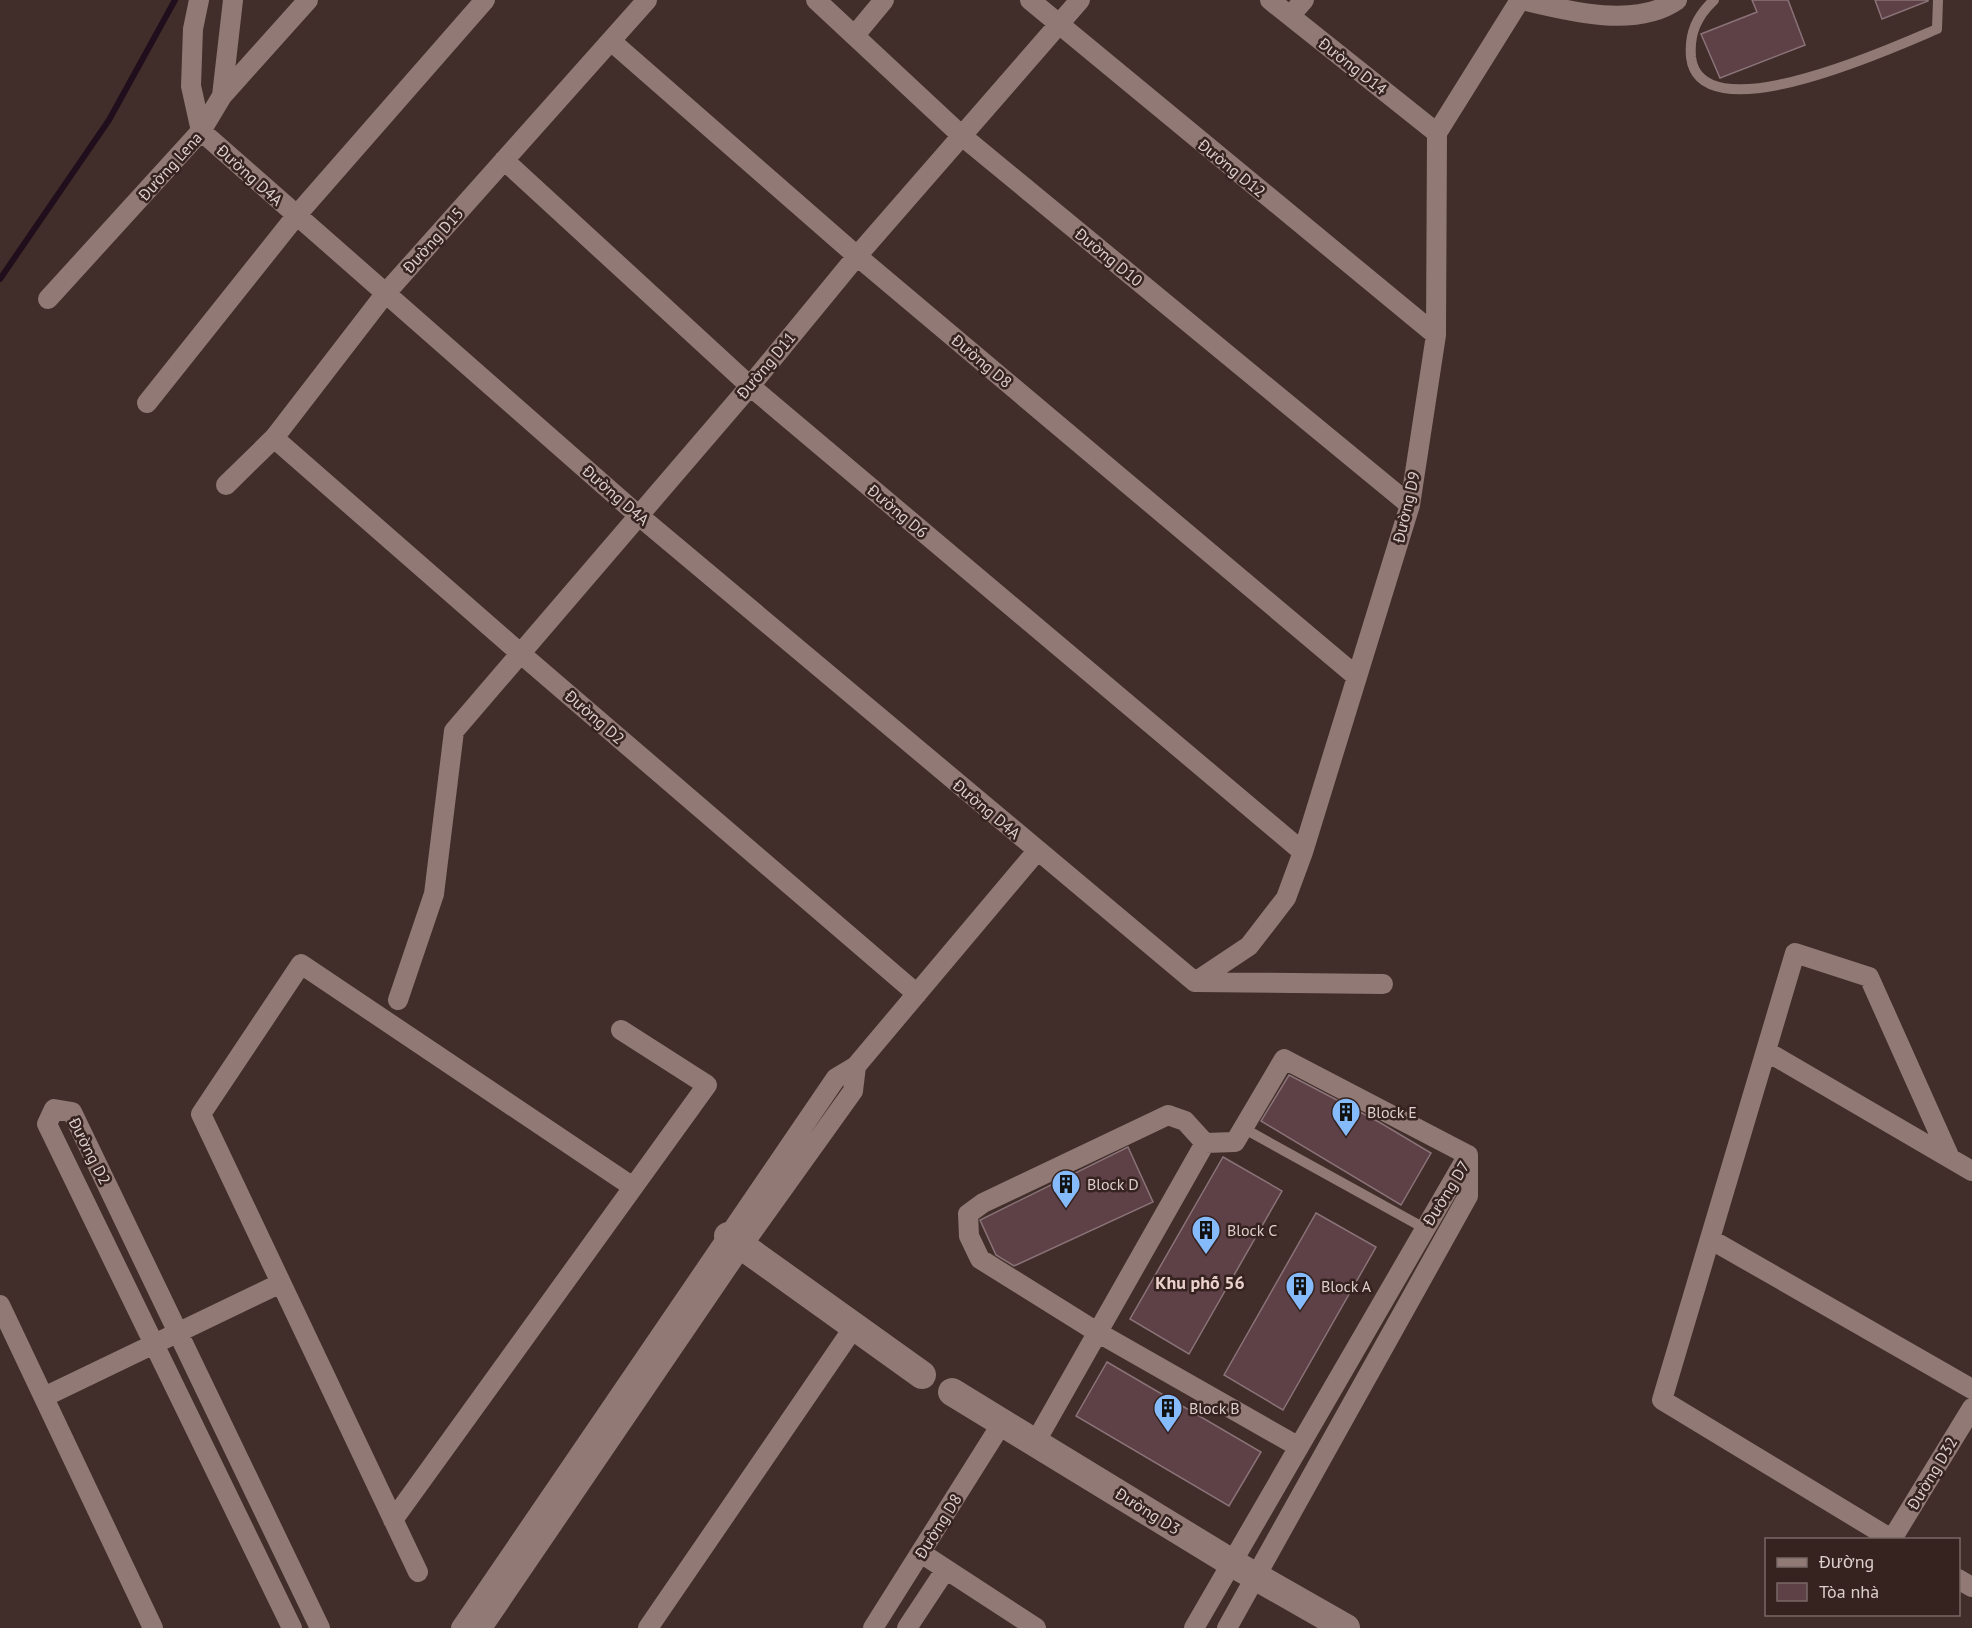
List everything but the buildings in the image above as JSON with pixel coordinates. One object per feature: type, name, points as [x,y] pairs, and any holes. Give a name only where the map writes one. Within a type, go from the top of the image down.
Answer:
[{"type":"street","points":[[199,0],[193,29],[191,86],[201,131]]},
{"type":"street","points":[[222,96],[226,45],[233,0]]},
{"type":"street","name":"Đường Lena","points":[[48,299],[201,131],[222,96],[308,0]]},
{"type":"street","points":[[147,404],[296,216],[485,0]]},
{"type":"street","name":"Đường D15","points":[[226,485],[274,438],[385,294],[647,0]]},
{"type":"street","name":"Đường D10","points":[[816,0],[962,136],[1410,505]]},
{"type":"street","points":[[855,35],[884,0]]},
{"type":"street","name":"Đường D12","points":[[1030,0],[1436,335]]},
{"type":"street","name":"Đường D11","points":[[398,1000],[434,894],[454,731],[750,386],[857,256],[1080,0]]},
{"type":"street","name":"Đường D14","points":[[1270,0],[1437,133]]},
{"type":"street","points":[[1290,16],[1304,0]]},
{"type":"street","points":[[1437,133],[1521,0],[1568,11],[1618,16],[1665,8],[1677,0]]},
{"type":"street","name":"Đường D8","points":[[611,41],[857,256],[1356,676]]},
{"type":"street","name":"Đường D4A","points":[[201,131],[638,515],[1195,982]]},
{"type":"street","name":"Đường D9","points":[[1195,982],[1249,946],[1286,898],[1303,852],[1410,505],[1436,335],[1437,133]]},
{"type":"street","name":"Đường D6","points":[[504,160],[750,386],[1303,852]]},
{"type":"street","name":"Đường D2","points":[[274,438],[520,654],[917,994]]},
{"type":"street","points":[[482,1628],[735,1241],[836,1078],[856,1066],[1037,851]]},
{"type":"street","points":[[1891,1538],[1662,1400],[1795,953],[1869,977],[1950,1158]]},
{"type":"street","points":[[418,1572],[201,1114],[301,964],[633,1187]]},
{"type":"street","points":[[1195,982],[1383,984]]},
{"type":"street","points":[[393,1520],[707,1085],[621,1030]]},
{"type":"street","points":[[1766,1051],[1972,1171]]},
{"type":"street","points":[[1299,1447],[1097,1332],[980,1258],[969,1236],[968,1214],[982,1203],[1168,1115],[1185,1121],[1205,1143],[1235,1142],[1284,1059],[1468,1155]]},
{"type":"street","name":"Đường D2","points":[[292,1628],[47,1124],[54,1109],[72,1112],[320,1628]]},
{"type":"street","points":[[1036,1441],[1205,1143]]},
{"type":"street","name":"Đường D7","points":[[1227,1628],[1244,1569],[1299,1447],[1468,1155]]},
{"type":"street","name":"Đường D7","points":[[1194,1628],[1244,1569],[1468,1196],[1468,1155]]},
{"type":"street","points":[[1710,1239],[1972,1389]]},
{"type":"street","points":[[735,1241],[922,1375]]},
{"type":"street","points":[[461,1628],[735,1241]]},
{"type":"street","points":[[44,1397],[281,1283]]},
{"type":"street","points":[[0,1305],[153,1628]]},
{"type":"street","points":[[648,1628],[854,1327]]},
{"type":"street","name":"Đường D3","points":[[952,1392],[1346,1628]]},
{"type":"street","name":"Đường D32","points":[[1894,1538],[1972,1408]]},
{"type":"street","name":"Đường D8","points":[[873,1628],[1002,1423]]},
{"type":"street","points":[[921,1553],[1025,1625]]},
{"type":"street","name":"Đường D8","points":[[907,1628],[946,1569]]},
{"type":"lane","points":[[1714,0],[1702,11],[1693,27],[1690,45],[1692,62],[1697,72],[1710,82],[1725,88],[1753,90],[1791,84],[1823,74],[1936,29],[1938,0]]},
{"type":"lane","points":[[1243,1128],[1424,1228]]},
{"type":"waterway","points":[[0,279],[109,120],[175,0]]},
{"type":"place","name":"Block E","points":[[1346,1138]]},
{"type":"place","name":"Block D","points":[[1066,1210]]},
{"type":"place","name":"Block C","points":[[1206,1256]]},
{"type":"place","name":"Block A","points":[[1300,1312]]},
{"type":"place","name":"Block B","points":[[1168,1434]]},
{"type":"district","name":"Khu phố 56","points":[[1200,1282]]}]
